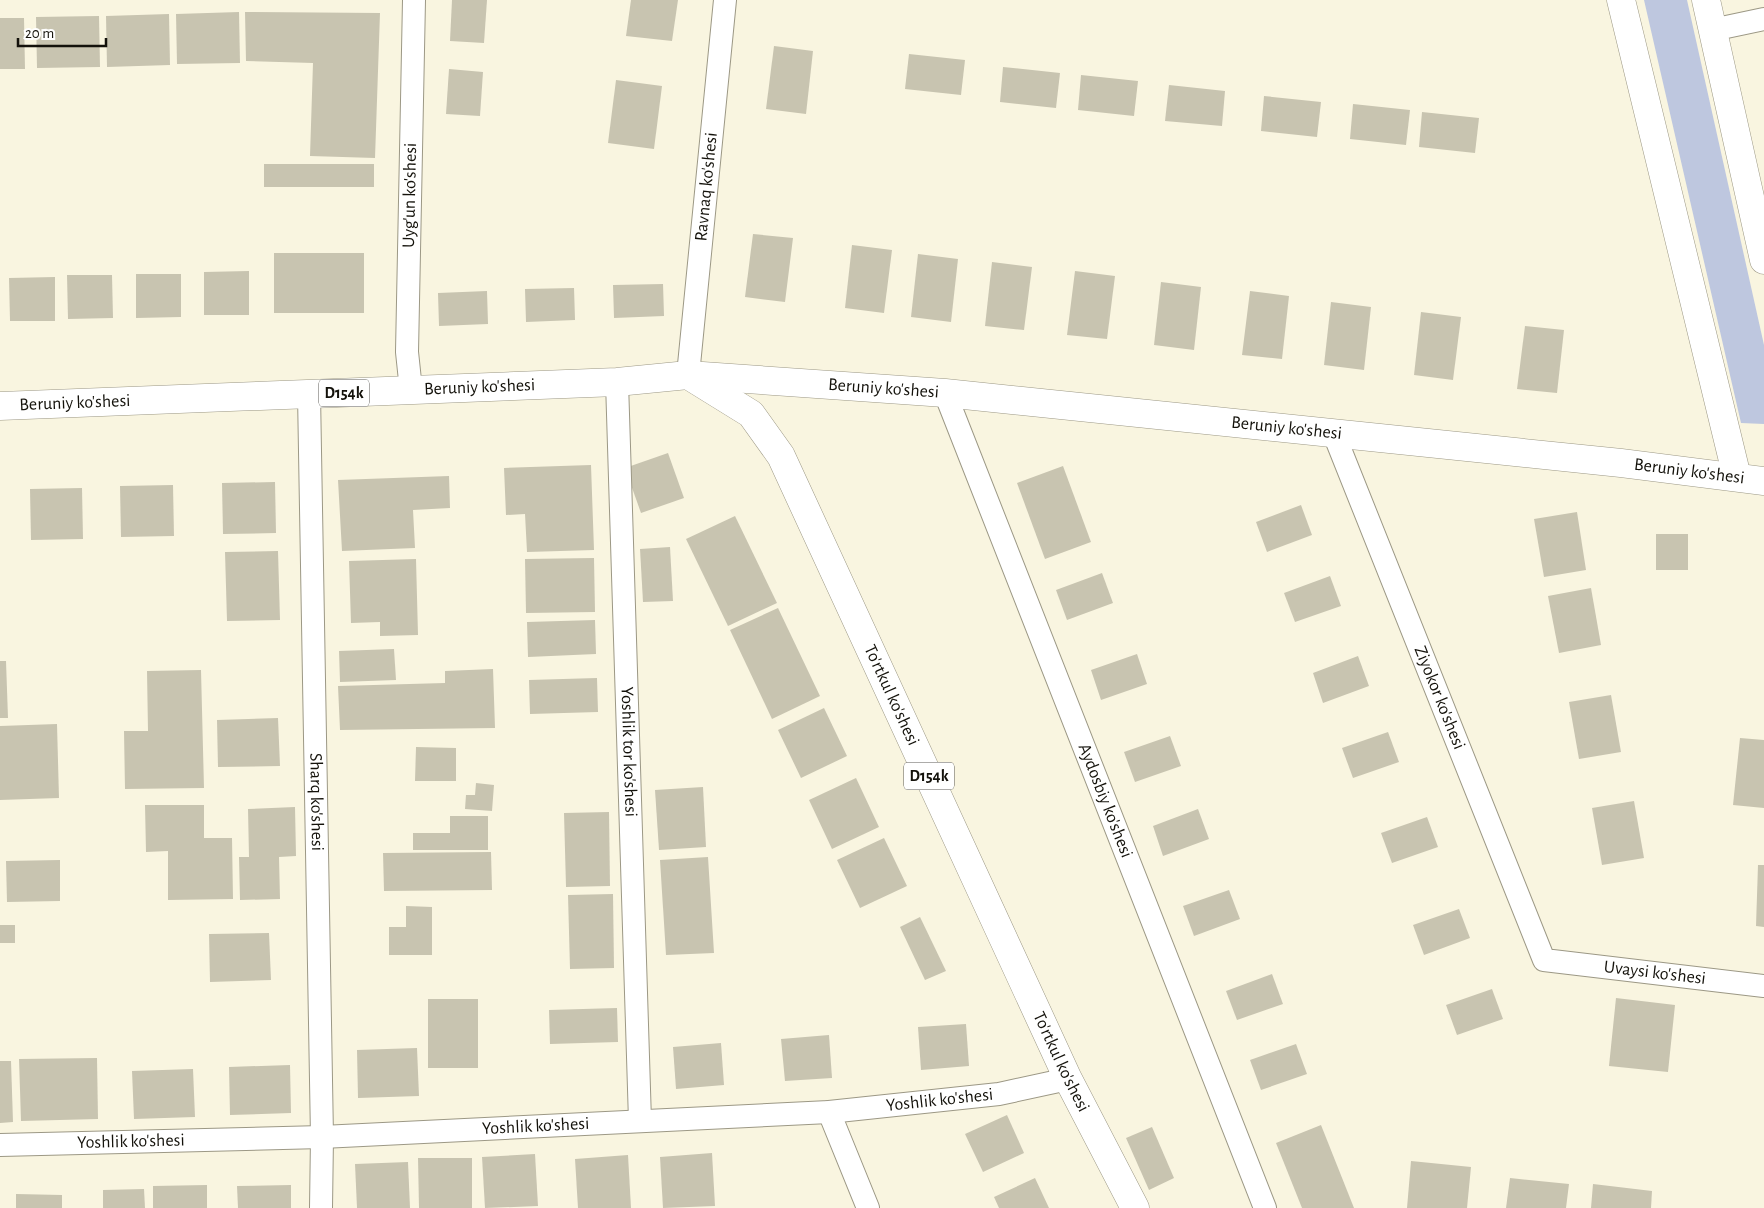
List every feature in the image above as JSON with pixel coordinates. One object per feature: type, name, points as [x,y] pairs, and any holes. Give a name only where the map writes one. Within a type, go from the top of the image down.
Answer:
[{"type":"street","name":"Uyg'un ko'shesi","points":[[410,390],[407,352],[414,0]]},
{"type":"street","name":"Ravnaq ko'shesi","points":[[688,375],[725,0]]},
{"type":"street","points":[[1622,0],[1737,478]]},
{"type":"street","points":[[1706,0],[1764,260]]},
{"type":"street","points":[[1712,30],[1764,19]]},
{"type":"street","name":"Beruniy ko'shesi","points":[[0,406],[617,382],[688,375],[945,394],[1621,463],[1764,481]]},
{"type":"street","name":"To'rtkul ko'shesi","points":[[688,375],[750,414],[781,456],[1068,1078],[1135,1208]]},
{"type":"street","name":"Yoshlik tor ko'shesi","points":[[617,382],[640,1120]]},
{"type":"street","name":"Sharq ko'shesi","points":[[309,394],[322,1137],[321,1208]]},
{"type":"street","name":"Aydosbiy ko'shesi","points":[[945,394],[1265,1208]]},
{"type":"street","name":"Ziyokor ko'shesi","points":[[1334,434],[1544,960]]},
{"type":"street","name":"Uvaysi ko'shesi","points":[[1544,960],[1764,986]]},
{"type":"street","name":"Yoshlik ko'shesi","points":[[0,1145],[322,1137],[829,1112],[999,1094],[1068,1078]]},
{"type":"street","points":[[829,1112],[868,1208]]},
{"type":"shaded area","points":[[1644,0],[1687,0],[1764,345],[1764,424],[1741,423]]},
{"type":"building","points":[[452,0],[487,0],[484,43],[450,41]]},
{"type":"building","points":[[631,0],[678,0],[672,41],[626,36]]},
{"type":"building","points":[[239,12],[240,63],[177,64],[176,14]]},
{"type":"building","points":[[245,12],[380,13],[375,158],[310,156],[313,63],[246,61]]},
{"type":"building","points":[[169,14],[170,65],[107,67],[106,16]]},
{"type":"building","points":[[99,16],[100,67],[37,68],[36,17]]},
{"type":"building","points":[[0,18],[24,18],[25,69],[0,69]]},
{"type":"building","points":[[774,46],[813,51],[806,114],[766,109]]},
{"type":"building","points":[[909,54],[965,60],[961,95],[905,89]]},
{"type":"building","points":[[1003,67],[1060,73],[1056,108],[1000,102]]},
{"type":"building","points":[[449,69],[483,72],[480,116],[446,114]]},
{"type":"building","points":[[1081,75],[1138,81],[1134,116],[1078,110]]},
{"type":"building","points":[[616,80],[662,86],[654,149],[608,143]]},
{"type":"building","points":[[1169,85],[1225,91],[1222,126],[1165,121]]},
{"type":"building","points":[[1264,96],[1321,102],[1317,137],[1261,131]]},
{"type":"building","points":[[1353,104],[1410,110],[1406,145],[1350,139]]},
{"type":"building","points":[[1422,112],[1479,118],[1475,153],[1419,147]]},
{"type":"building","points":[[264,164],[374,164],[374,187],[264,187]]},
{"type":"building","points":[[753,234],[793,238],[785,302],[745,297]]},
{"type":"building","points":[[852,245],[892,250],[884,313],[845,308]]},
{"type":"building","points":[[274,253],[364,253],[364,313],[274,313]]},
{"type":"building","points":[[918,254],[958,259],[951,322],[911,317]]},
{"type":"building","points":[[992,262],[1032,267],[1024,330],[985,326]]},
{"type":"building","points":[[249,271],[249,315],[204,315],[204,272]]},
{"type":"building","points":[[1075,271],[1115,276],[1107,339],[1067,335]]},
{"type":"building","points":[[136,274],[181,274],[181,317],[136,318]]},
{"type":"building","points":[[67,275],[112,275],[113,318],[68,319]]},
{"type":"building","points":[[55,277],[55,321],[10,321],[9,278]]},
{"type":"building","points":[[1161,282],[1201,287],[1194,350],[1154,345]]},
{"type":"building","points":[[663,284],[664,316],[614,318],[613,285]]},
{"type":"building","points":[[574,288],[575,320],[526,322],[525,289]]},
{"type":"building","points":[[487,291],[488,324],[439,326],[438,293]]},
{"type":"building","points":[[1250,291],[1289,296],[1282,359],[1242,355]]},
{"type":"building","points":[[1331,302],[1371,307],[1364,370],[1324,365]]},
{"type":"building","points":[[1421,312],[1461,317],[1453,380],[1414,375]]},
{"type":"building","points":[[1525,326],[1564,330],[1557,393],[1517,389]]},
{"type":"building","points":[[668,453],[684,498],[641,513],[625,468]]},
{"type":"building","points":[[591,465],[594,550],[527,552],[525,514],[506,515],[504,468]]},
{"type":"building","points":[[1063,466],[1091,542],[1045,559],[1017,483]]},
{"type":"building","points":[[449,476],[450,508],[413,510],[415,548],[342,551],[338,480]]},
{"type":"building","points":[[275,482],[276,533],[223,534],[222,483]]},
{"type":"building","points":[[173,485],[174,536],[121,537],[120,486]]},
{"type":"building","points":[[82,488],[83,539],[31,540],[30,489]]},
{"type":"building","points":[[1301,505],[1312,535],[1267,552],[1256,522]]},
{"type":"building","points":[[1577,512],[1586,570],[1544,577],[1534,519]]},
{"type":"building","points":[[735,516],[777,603],[728,626],[686,539]]},
{"type":"building","points":[[1656,534],[1688,534],[1688,570],[1656,570]]},
{"type":"building","points":[[670,547],[673,601],[643,602],[640,549]]},
{"type":"building","points":[[278,551],[280,620],[227,621],[225,552]]},
{"type":"building","points":[[594,558],[595,612],[526,613],[525,559]]},
{"type":"building","points":[[416,559],[418,635],[380,636],[380,622],[351,623],[349,561]]},
{"type":"building","points":[[1102,573],[1113,603],[1067,620],[1056,590]]},
{"type":"building","points":[[1330,576],[1341,606],[1295,622],[1284,593]]},
{"type":"building","points":[[1591,588],[1601,645],[1559,653],[1548,596]]},
{"type":"building","points":[[778,608],[820,696],[772,719],[730,630]]},
{"type":"building","points":[[595,620],[596,654],[528,657],[527,622]]},
{"type":"building","points":[[394,649],[396,680],[340,682],[339,651]]},
{"type":"building","points":[[1137,654],[1147,684],[1101,700],[1091,670]]},
{"type":"building","points":[[1358,656],[1369,686],[1323,703],[1313,673]]},
{"type":"building","points":[[0,661],[6,661],[8,718],[0,718]]},
{"type":"building","points":[[493,669],[495,728],[340,730],[338,686],[445,683],[445,671]]},
{"type":"building","points":[[201,670],[204,788],[125,789],[124,731],[148,731],[147,671]]},
{"type":"building","points":[[597,678],[598,712],[530,714],[529,680]]},
{"type":"building","points":[[1611,695],[1621,752],[1579,759],[1569,702]]},
{"type":"building","points":[[824,708],[847,756],[801,778],[778,730]]},
{"type":"building","points":[[278,718],[280,766],[218,767],[217,720]]},
{"type":"building","points":[[57,724],[59,798],[0,800],[0,726]]},
{"type":"building","points":[[1388,732],[1399,762],[1353,778],[1342,748]]},
{"type":"building","points":[[1170,736],[1181,766],[1135,782],[1124,752]]},
{"type":"building","points":[[1740,738],[1764,740],[1764,808],[1733,805]]},
{"type":"building","points":[[416,747],[456,748],[456,781],[415,781]]},
{"type":"building","points":[[856,778],[879,827],[832,849],[809,800]]},
{"type":"building","points":[[476,783],[494,785],[492,811],[465,809],[466,795],[475,795]]},
{"type":"building","points":[[703,787],[706,847],[659,850],[655,790]]},
{"type":"building","points":[[1634,801],[1644,858],[1602,865],[1592,808]]},
{"type":"building","points":[[145,805],[204,805],[204,838],[232,838],[233,899],[168,900],[168,851],[146,852]]},
{"type":"building","points":[[295,807],[296,856],[279,857],[280,899],[240,900],[239,857],[249,857],[248,809]]},
{"type":"building","points":[[1198,809],[1209,839],[1163,856],[1153,826]]},
{"type":"building","points":[[609,812],[610,886],[566,887],[564,813]]},
{"type":"building","points":[[450,816],[488,816],[488,850],[413,850],[413,833],[450,833]]},
{"type":"building","points":[[1427,817],[1438,847],[1392,863],[1381,833]]},
{"type":"building","points":[[884,838],[907,886],[860,908],[837,860]]},
{"type":"building","points":[[491,852],[492,890],[384,891],[383,853]]},
{"type":"building","points":[[708,857],[714,953],[666,955],[660,860]]},
{"type":"building","points":[[60,860],[60,901],[7,902],[6,861]]},
{"type":"building","points":[[1758,865],[1764,865],[1764,927],[1756,926]]},
{"type":"building","points":[[1229,890],[1240,919],[1194,936],[1183,906]]},
{"type":"building","points":[[613,894],[614,968],[570,969],[568,895]]},
{"type":"building","points":[[406,906],[432,907],[432,955],[389,955],[389,927],[406,927]]},
{"type":"building","points":[[1459,909],[1470,938],[1424,955],[1413,925]]},
{"type":"building","points":[[920,917],[946,971],[925,980],[900,927]]},
{"type":"building","points":[[0,925],[15,925],[15,943],[0,943]]},
{"type":"building","points":[[269,933],[271,980],[210,982],[209,934]]},
{"type":"building","points":[[1272,974],[1283,1004],[1237,1020],[1226,991]]},
{"type":"building","points":[[1492,989],[1503,1019],[1457,1035],[1446,1005]]},
{"type":"building","points":[[1616,998],[1675,1005],[1668,1072],[1609,1066]]},
{"type":"building","points":[[428,999],[478,999],[478,1068],[428,1068]]},
{"type":"building","points":[[617,1008],[618,1042],[550,1044],[549,1010]]},
{"type":"building","points":[[966,1024],[969,1066],[921,1070],[918,1027]]},
{"type":"building","points":[[829,1035],[832,1078],[785,1081],[781,1039]]},
{"type":"building","points":[[721,1043],[724,1085],[676,1089],[673,1047]]},
{"type":"building","points":[[1296,1044],[1307,1074],[1261,1090],[1250,1060]]},
{"type":"building","points":[[417,1048],[419,1096],[358,1098],[357,1050]]},
{"type":"building","points":[[97,1058],[98,1119],[21,1121],[19,1059]]},
{"type":"building","points":[[0,1061],[11,1061],[13,1122],[0,1123]]},
{"type":"building","points":[[290,1065],[291,1113],[230,1115],[229,1067]]},
{"type":"building","points":[[193,1069],[195,1117],[134,1119],[132,1071]]},
{"type":"building","points":[[1007,1115],[1024,1153],[983,1172],[965,1134]]},
{"type":"building","points":[[1321,1125],[1354,1208],[1302,1208],[1276,1143]]},
{"type":"building","points":[[1152,1127],[1174,1178],[1149,1190],[1126,1138]]},
{"type":"building","points":[[712,1153],[715,1206],[663,1208],[660,1157]]},
{"type":"building","points":[[535,1154],[538,1206],[485,1208],[482,1157]]},
{"type":"building","points":[[628,1155],[631,1208],[578,1208],[575,1159]]},
{"type":"building","points":[[418,1158],[472,1158],[472,1208],[419,1208]]},
{"type":"building","points":[[1411,1161],[1471,1167],[1467,1208],[1407,1208]]},
{"type":"building","points":[[408,1162],[410,1208],[357,1208],[355,1164]]},
{"type":"building","points":[[1035,1178],[1049,1208],[999,1208],[994,1197]]},
{"type":"building","points":[[1510,1178],[1569,1184],[1566,1208],[1506,1208]]},
{"type":"building","points":[[1593,1184],[1652,1191],[1651,1208],[1591,1208]]},
{"type":"building","points":[[207,1185],[207,1208],[153,1208],[153,1186]]},
{"type":"building","points":[[291,1185],[291,1208],[238,1208],[237,1186]]},
{"type":"building","points":[[144,1189],[145,1208],[103,1208],[103,1190]]},
{"type":"building","points":[[16,1194],[62,1195],[62,1208],[16,1208]]}]
